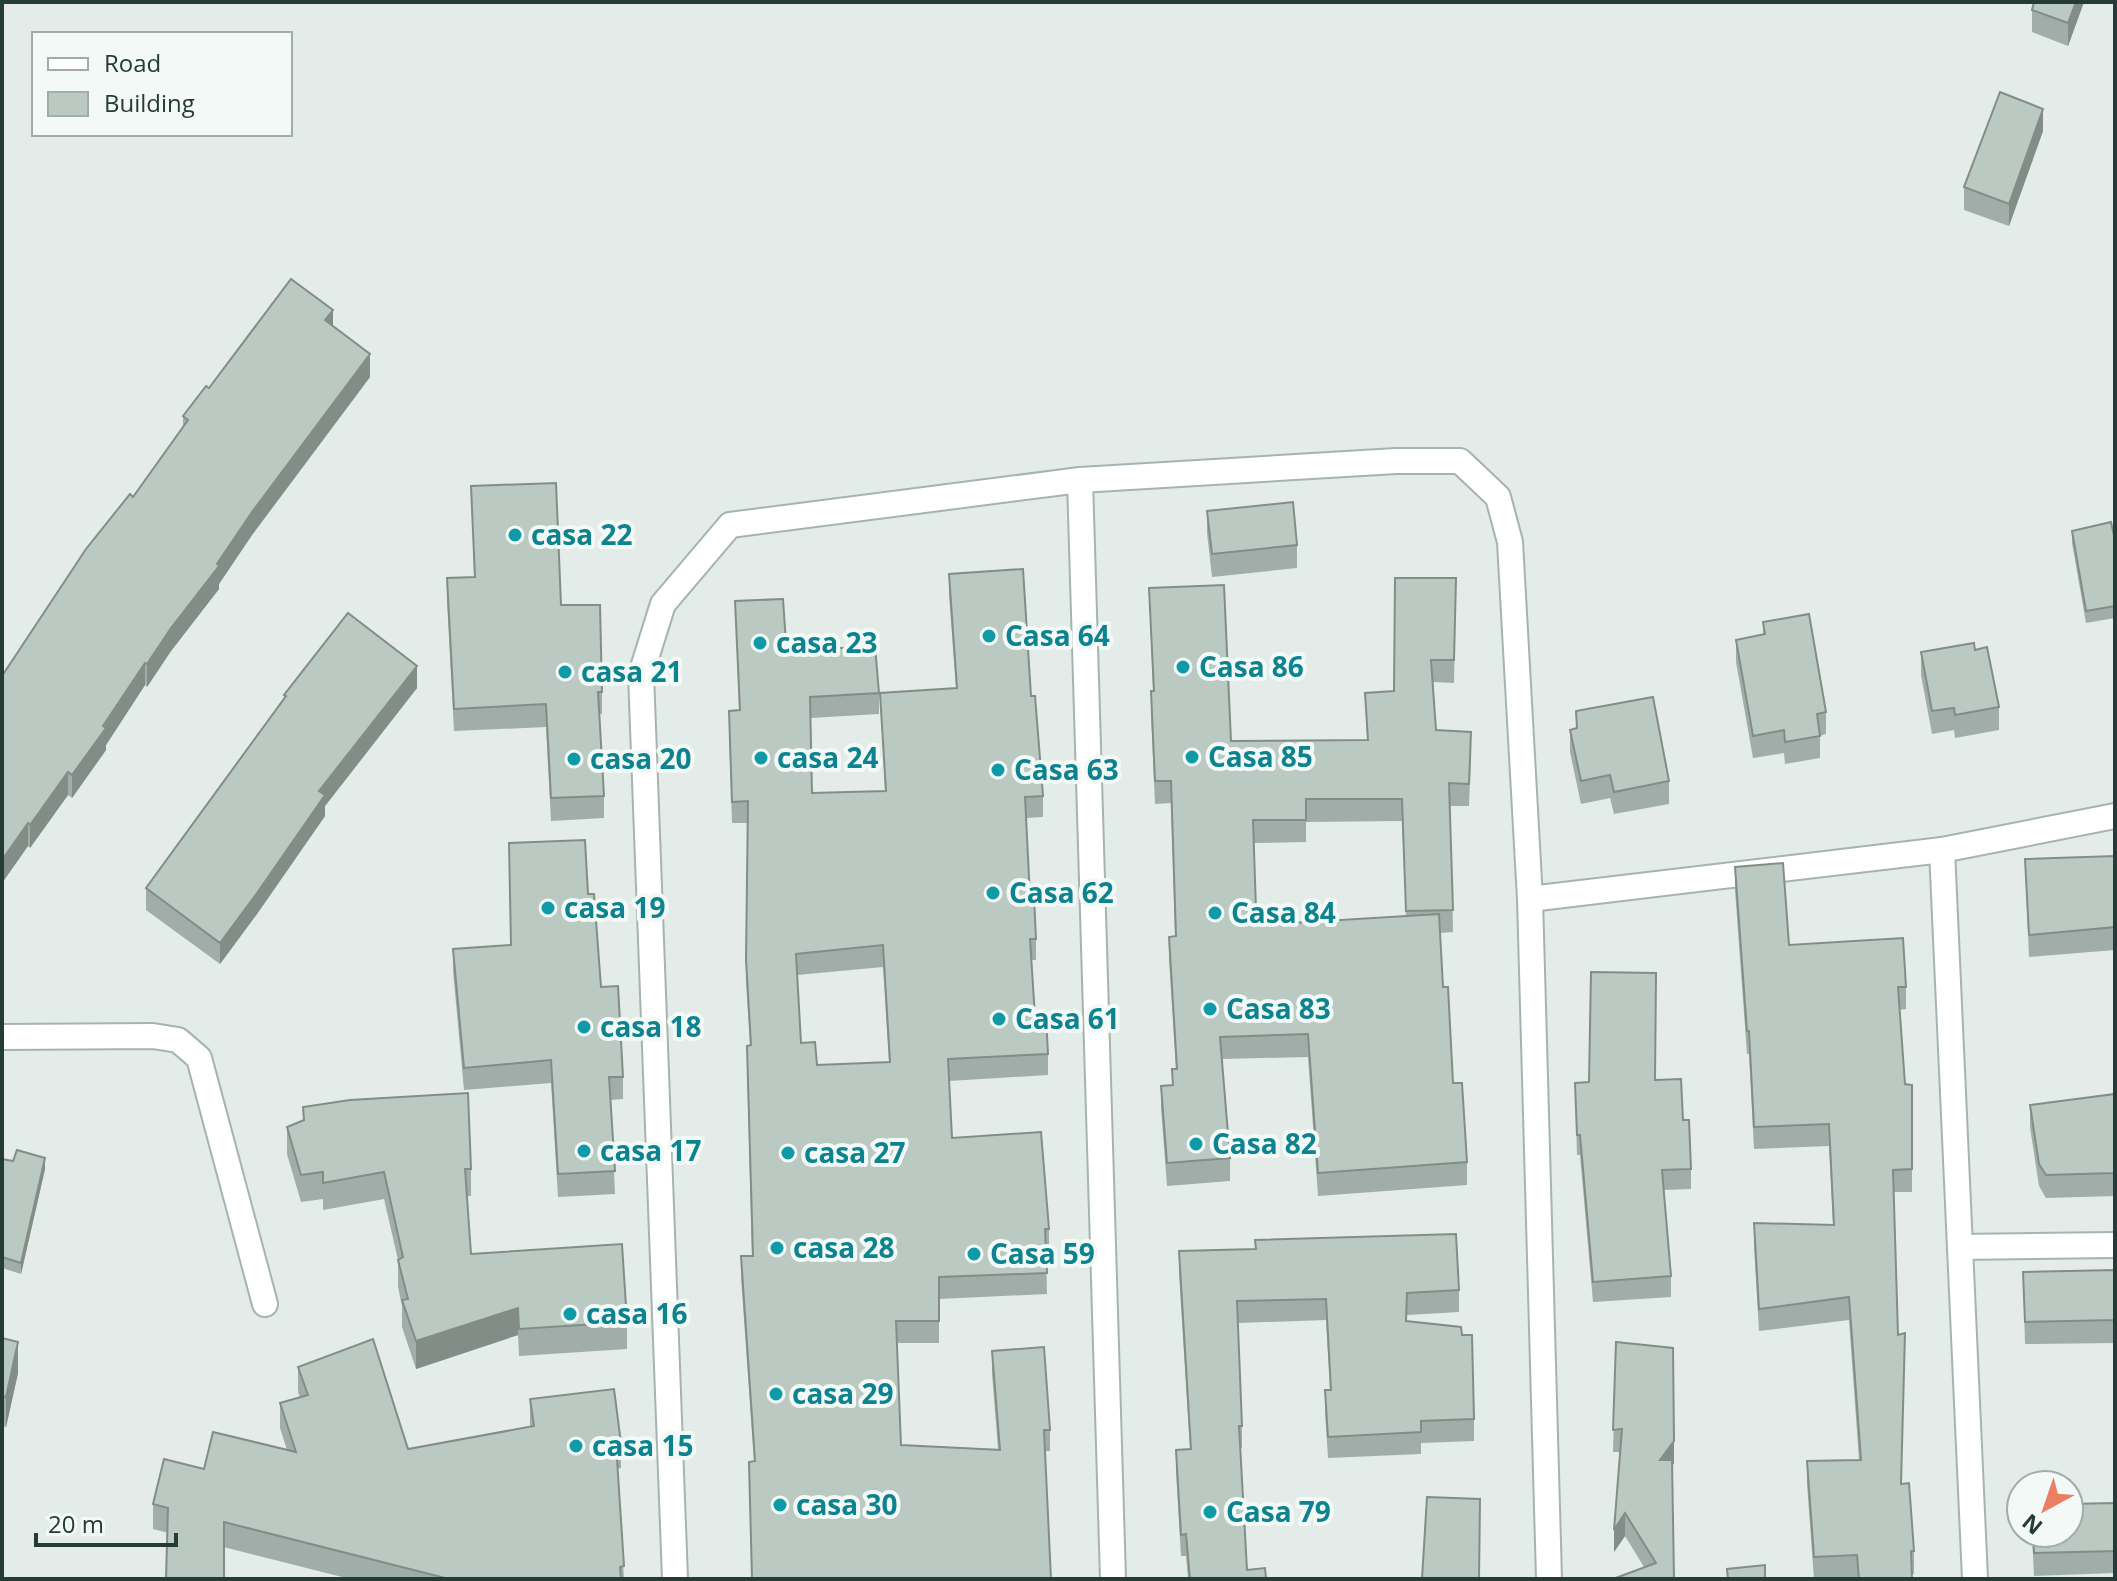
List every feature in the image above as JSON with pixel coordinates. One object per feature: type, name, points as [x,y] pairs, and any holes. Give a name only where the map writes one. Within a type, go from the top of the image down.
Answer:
[{"type":"street","points":[[675,1579],[641,674],[663,604],[730,525],[1080,480],[1396,461],[1460,461],[1498,497],[1510,542],[1530,899],[1549,1579]]},
{"type":"street","points":[[1080,480],[1113,1579]]},
{"type":"street","points":[[1530,899],[1942,850],[2115,816]]},
{"type":"street","points":[[1942,850],[1975,1579]]},
{"type":"street","points":[[2,1037],[153,1036],[178,1040],[199,1058],[265,1304]]},
{"type":"street","points":[[1960,1247],[2115,1245]]},
{"type":"building","points":[[2034,2],[2076,2],[2068,23],[2032,10]]},
{"type":"building","points":[[2000,92],[2043,109],[2009,204],[1964,187]]},
{"type":"building","points":[[291,279],[333,310],[325,320],[370,354],[252,512],[217,564],[219,566],[145,663],[103,726],[106,728],[72,775],[68,772],[2,860],[2,676],[86,549],[130,494],[133,497],[188,420],[183,416],[206,386],[209,388]]},
{"type":"building","points":[[556,483],[561,605],[600,605],[602,692],[598,692],[604,796],[551,798],[546,704],[454,709],[447,578],[475,577],[471,486]]},
{"type":"building","points":[[1293,502],[1297,545],[1212,554],[1207,511]]},
{"type":"building","points":[[2111,522],[2115,540],[2115,606],[2086,611],[2072,531]]},
{"type":"building","points":[[1023,569],[1031,696],[1035,696],[1043,796],[1025,797],[1030,897],[1034,897],[1036,939],[1030,939],[1035,1017],[1046,1016],[1048,1054],[948,1059],[952,1138],[1041,1132],[1049,1229],[1045,1229],[1047,1273],[939,1277],[939,1321],[896,1321],[901,1445],[1000,1450],[992,1351],[1044,1347],[1050,1430],[1044,1430],[1051,1579],[752,1579],[749,1462],[755,1461],[741,1256],[753,1256],[747,1046],[751,1045],[746,960],[748,801],[732,802],[729,711],[740,710],[735,601],[783,599],[786,643],[807,642],[807,650],[875,646],[879,693],[810,697],[812,793],[886,791],[880,693],[957,688],[949,574]],"holes":[[[883,945],[890,1062],[817,1065],[815,1042],[801,1043],[796,954]]]},
{"type":"building","points":[[1395,578],[1456,578],[1454,660],[1431,660],[1436,730],[1471,732],[1469,784],[1449,783],[1453,910],[1406,911],[1402,799],[1306,799],[1306,820],[1253,820],[1256,910],[1275,910],[1275,924],[1439,914],[1443,987],[1448,987],[1453,1083],[1462,1083],[1467,1162],[1318,1173],[1308,1034],[1220,1037],[1230,1158],[1167,1163],[1161,1086],[1173,1085],[1172,1069],[1177,1069],[1169,937],[1176,936],[1171,781],[1155,781],[1149,588],[1224,585],[1231,741],[1368,740],[1365,693],[1394,691]]},
{"type":"building","points":[[348,613],[417,666],[319,791],[325,795],[220,943],[146,888],[284,695]]},
{"type":"building","points":[[1809,614],[1826,712],[1817,714],[1820,736],[1785,742],[1784,730],[1753,736],[1736,640],[1765,634],[1763,622]]},
{"type":"building","points":[[1974,643],[1975,650],[1987,647],[1999,707],[1955,715],[1954,708],[1932,711],[1921,652]]},
{"type":"building","points":[[1653,697],[1669,781],[1614,792],[1610,775],[1581,781],[1570,730],[1577,728],[1576,711]]},
{"type":"building","points":[[585,840],[588,894],[594,894],[601,987],[618,986],[623,1077],[609,1077],[615,1171],[558,1174],[551,1060],[464,1068],[453,949],[511,945],[509,843]]},
{"type":"building","points":[[2115,856],[2115,927],[2029,935],[2025,859]]},
{"type":"building","points":[[1783,863],[1789,945],[1903,938],[1906,987],[1898,987],[1905,1084],[1912,1085],[1912,1169],[1893,1170],[1898,1335],[1905,1333],[1901,1484],[1909,1483],[1914,1551],[1911,1551],[1912,1579],[1859,1579],[1857,1555],[1814,1557],[1807,1461],[1861,1460],[1849,1297],[1759,1309],[1754,1223],[1834,1225],[1829,1124],[1754,1127],[1735,867]]},
{"type":"building","points":[[1591,972],[1656,973],[1655,1080],[1681,1079],[1683,1120],[1689,1120],[1691,1169],[1662,1170],[1671,1276],[1593,1282],[1580,1135],[1577,1135],[1575,1083],[1589,1082]]},
{"type":"building","points":[[468,1093],[471,1169],[465,1169],[471,1254],[622,1244],[627,1322],[519,1329],[518,1308],[416,1341],[402,1300],[408,1299],[398,1260],[403,1257],[384,1172],[323,1183],[323,1172],[301,1175],[287,1127],[304,1120],[303,1107],[350,1100]]},
{"type":"building","points":[[2115,1094],[2115,1173],[2046,1175],[2039,1164],[2030,1105]]},
{"type":"building","points":[[17,1150],[45,1158],[21,1263],[2,1257],[2,1159],[13,1161]]},
{"type":"building","points":[[1456,1234],[1459,1290],[1407,1293],[1406,1321],[1461,1327],[1462,1335],[1472,1335],[1474,1419],[1421,1421],[1421,1432],[1328,1437],[1325,1390],[1331,1390],[1326,1299],[1237,1301],[1242,1426],[1239,1426],[1247,1570],[1265,1568],[1266,1579],[1190,1579],[1186,1534],[1181,1535],[1176,1450],[1191,1449],[1179,1251],[1256,1249],[1255,1240]]},
{"type":"building","points":[[2115,1270],[2115,1320],[2025,1322],[2023,1272]]},
{"type":"building","points":[[2,1338],[18,1342],[6,1397],[2,1396]]},
{"type":"building","points":[[373,1339],[408,1449],[534,1426],[530,1399],[614,1389],[621,1443],[616,1444],[624,1566],[620,1567],[621,1579],[449,1579],[224,1522],[224,1579],[166,1579],[168,1508],[153,1504],[164,1459],[204,1469],[213,1432],[296,1452],[280,1403],[308,1395],[298,1367]]},
{"type":"building","points":[[1616,1342],[1673,1348],[1674,1441],[1660,1460],[1672,1460],[1674,1579],[1613,1579],[1656,1563],[1625,1513],[1614,1530],[1622,1429],[1613,1430]]},
{"type":"building","points":[[1427,1497],[1480,1499],[1479,1579],[1422,1579]]},
{"type":"building","points":[[2115,1503],[2115,1551],[2034,1553],[2034,1549],[2085,1549],[2085,1504]]},
{"type":"building","points":[[1765,1565],[1765,1579],[1728,1579],[1727,1569]]},
{"type":"place","name":"casa 22","points":[[515,535]]},
{"type":"place","name":"Casa 64","points":[[989,636]]},
{"type":"place","name":"casa 23","points":[[760,643]]},
{"type":"place","name":"Casa 86","points":[[1183,667]]},
{"type":"place","name":"casa 21","points":[[565,672]]},
{"type":"place","name":"Casa 85","points":[[1192,757]]},
{"type":"place","name":"casa 24","points":[[761,758]]},
{"type":"place","name":"casa 20","points":[[574,759]]},
{"type":"place","name":"Casa 63","points":[[998,770]]},
{"type":"place","name":"Casa 62","points":[[993,893]]},
{"type":"place","name":"casa 19","points":[[548,908]]},
{"type":"place","name":"Casa 84","points":[[1215,913]]},
{"type":"place","name":"Casa 83","points":[[1210,1009]]},
{"type":"place","name":"Casa 61","points":[[999,1019]]},
{"type":"place","name":"casa 18","points":[[584,1027]]},
{"type":"place","name":"Casa 82","points":[[1196,1144]]},
{"type":"place","name":"casa 17","points":[[584,1151]]},
{"type":"place","name":"casa 27","points":[[788,1153]]},
{"type":"place","name":"casa 28","points":[[777,1248]]},
{"type":"place","name":"Casa 59","points":[[974,1254]]},
{"type":"place","name":"casa 16","points":[[570,1314]]},
{"type":"place","name":"casa 29","points":[[776,1394]]},
{"type":"place","name":"casa 15","points":[[576,1446]]},
{"type":"place","name":"casa 30","points":[[780,1505]]},
{"type":"place","name":"Casa 79","points":[[1210,1512]]}]
